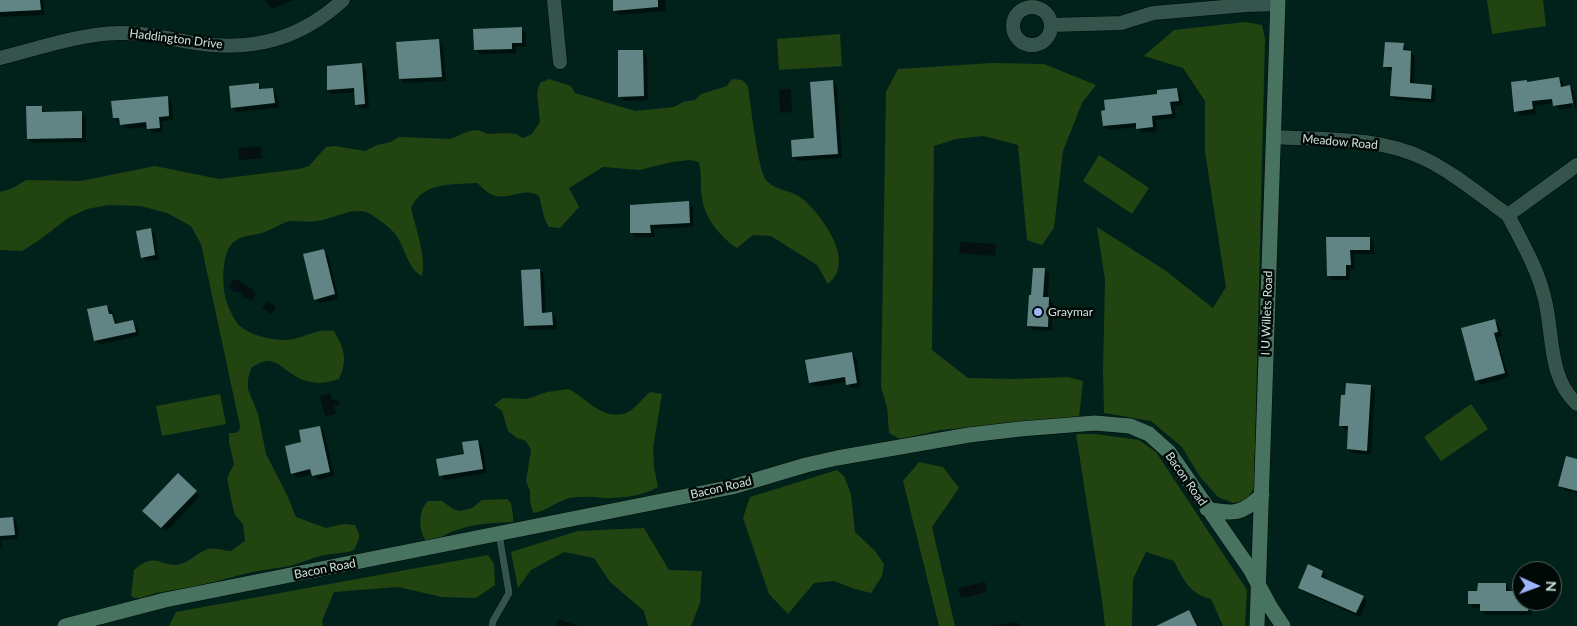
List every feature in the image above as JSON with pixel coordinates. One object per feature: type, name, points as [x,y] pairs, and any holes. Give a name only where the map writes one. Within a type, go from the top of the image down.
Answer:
[{"type":"street","name":"Haddington Drive","points":[[0,58],[67,40],[116,33],[159,35],[213,45],[237,46],[254,44],[284,38],[309,26],[343,0]]},
{"type":"street","points":[[554,0],[560,62]]},
{"type":"street","points":[[1052,25],[1121,23],[1153,13],[1278,2]]},
{"type":"street","name":"I U Willets Road","points":[[1257,626],[1278,2]]},
{"type":"street","name":"Meadow Road","points":[[1273,137],[1366,142],[1400,150],[1443,169],[1508,215],[1533,265],[1545,296],[1560,382],[1567,394],[1577,404]]},
{"type":"street","points":[[1508,215],[1577,165]]},
{"type":"street","name":"Bacon Road","points":[[64,626],[165,600],[732,487],[806,465],[846,456],[988,432],[1095,423],[1130,426],[1149,434],[1169,452],[1250,569],[1282,626]]},
{"type":"street","points":[[1207,508],[1237,512],[1250,507],[1262,495]]},
{"type":"lane","points":[[492,626],[509,594],[499,534]]},
{"type":"green space","points":[[1487,0],[1543,0],[1546,26],[1492,34]]},
{"type":"green space","points":[[1245,22],[1262,25],[1265,38],[1254,488],[1246,501],[1233,503],[1218,497],[1200,477],[1182,447],[1151,421],[1104,413],[1105,280],[1097,227],[1166,271],[1213,308],[1226,287],[1205,152],[1205,101],[1183,68],[1144,56],[1174,30]]},
{"type":"green space","points":[[840,34],[842,66],[779,70],[777,39]]},
{"type":"green space","points":[[992,63],[1044,64],[1096,85],[1082,103],[1063,151],[1054,228],[1042,245],[1027,240],[1018,145],[983,136],[956,139],[934,146],[932,350],[968,378],[1068,377],[1083,381],[1079,417],[941,430],[900,439],[889,433],[887,407],[881,387],[886,92],[898,69]]},
{"type":"green space","points":[[549,79],[571,86],[575,93],[635,111],[674,107],[683,102],[695,100],[701,94],[727,86],[732,79],[742,80],[748,86],[757,150],[766,180],[773,186],[800,197],[822,220],[838,252],[839,263],[835,277],[828,284],[817,265],[771,236],[753,235],[737,248],[731,244],[719,233],[706,212],[702,198],[699,162],[690,160],[672,162],[640,170],[603,167],[569,188],[579,207],[560,228],[549,227],[545,220],[539,196],[533,193],[527,192],[505,196],[493,195],[477,183],[439,186],[431,189],[416,199],[411,208],[422,251],[422,276],[413,268],[394,232],[366,212],[349,212],[328,219],[314,221],[292,221],[263,233],[239,239],[231,245],[228,251],[223,274],[226,301],[239,325],[256,335],[278,340],[295,339],[321,331],[334,331],[340,343],[344,360],[339,379],[323,383],[302,380],[276,363],[267,361],[251,368],[248,389],[258,414],[266,454],[296,517],[326,528],[344,524],[355,525],[359,539],[354,550],[348,552],[323,555],[290,566],[252,572],[141,598],[131,596],[134,570],[148,561],[159,561],[174,565],[181,564],[208,549],[214,548],[231,551],[245,541],[243,524],[235,515],[227,478],[234,464],[229,433],[239,431],[240,426],[201,244],[191,226],[167,213],[141,206],[108,205],[87,209],[68,218],[22,251],[0,250],[0,192],[13,188],[26,180],[80,181],[155,166],[219,179],[299,169],[309,166],[326,147],[335,146],[365,151],[377,145],[391,142],[399,137],[450,139],[469,131],[478,130],[488,134],[516,134],[523,138],[532,134],[540,122],[537,93],[540,83]]},
{"type":"green space","points":[[1099,155],[1149,188],[1132,214],[1083,181]]},
{"type":"green space","points":[[569,389],[603,412],[618,415],[626,413],[636,406],[650,392],[662,394],[653,448],[658,487],[646,493],[625,497],[569,498],[533,513],[530,491],[526,481],[531,450],[526,441],[517,438],[508,431],[502,411],[494,405],[503,398],[527,399],[547,392]]},
{"type":"green space","points":[[220,394],[226,424],[162,436],[156,406]]},
{"type":"green space","points":[[1471,404],[1488,429],[1441,461],[1424,437]]},
{"type":"green space","points":[[1076,434],[1096,434],[1139,440],[1156,452],[1247,590],[1245,626],[1223,626],[1211,599],[1203,597],[1192,590],[1184,580],[1174,561],[1146,552],[1133,579],[1132,626],[1105,626]]},
{"type":"green space","points":[[919,462],[943,467],[959,488],[932,527],[955,626],[939,626],[903,481]]},
{"type":"green space","points":[[837,470],[844,476],[851,494],[855,532],[875,551],[884,564],[882,576],[871,593],[834,581],[814,583],[788,614],[769,594],[743,518],[750,497]]},
{"type":"green space","points":[[507,499],[511,503],[513,522],[471,526],[427,542],[424,538],[420,521],[422,510],[428,501],[442,501],[453,509],[460,511],[472,508],[482,500]]},
{"type":"green space","points":[[644,528],[669,570],[702,571],[700,603],[691,626],[648,626],[644,611],[610,582],[594,558],[564,552],[531,570],[518,588],[511,552],[578,531]]},
{"type":"green space","points":[[488,555],[494,564],[495,585],[476,598],[442,597],[398,587],[334,592],[322,621],[323,626],[169,626],[176,612]]},
{"type":"shaded area","points":[[791,89],[792,112],[780,113],[779,90]]},
{"type":"shaded area","points":[[261,146],[262,158],[239,160],[238,148]]},
{"type":"shaded area","points":[[960,242],[996,244],[995,256],[959,253]]},
{"type":"shaded area","points":[[237,279],[256,294],[252,301],[230,288],[232,281]]},
{"type":"shaded area","points":[[330,393],[332,400],[337,399],[339,405],[334,406],[336,414],[325,417],[320,396]]},
{"type":"shaded area","points":[[985,582],[987,592],[961,598],[958,588]]},
{"type":"building","points":[[0,0],[40,0],[41,10],[0,12]]},
{"type":"building","points":[[613,0],[658,0],[658,7],[613,11]]},
{"type":"building","points":[[522,27],[522,43],[512,43],[512,49],[474,50],[473,29]]},
{"type":"building","points":[[439,39],[442,77],[399,79],[396,42]]},
{"type":"building","points":[[1385,42],[1404,43],[1403,50],[1411,51],[1410,83],[1432,85],[1431,99],[1390,96],[1392,67],[1383,67]]},
{"type":"building","points":[[618,50],[643,50],[644,96],[618,97]]},
{"type":"building","points":[[362,63],[365,104],[355,105],[354,88],[327,90],[327,66]]},
{"type":"building","points":[[1559,77],[1561,87],[1570,85],[1573,103],[1553,106],[1552,99],[1532,101],[1533,109],[1514,112],[1511,82],[1527,80],[1527,82]]},
{"type":"building","points":[[833,80],[838,154],[792,157],[791,140],[814,138],[810,82]]},
{"type":"building","points":[[259,83],[259,89],[273,88],[275,103],[231,108],[229,86]]},
{"type":"building","points":[[1177,88],[1179,101],[1170,102],[1172,114],[1152,116],[1153,127],[1136,129],[1136,123],[1103,126],[1101,111],[1105,110],[1104,100],[1157,94],[1157,90]]},
{"type":"building","points":[[168,96],[169,116],[159,117],[160,128],[147,129],[146,122],[120,125],[119,118],[113,118],[111,101]]},
{"type":"building","points":[[26,106],[42,106],[42,112],[82,111],[82,138],[27,139]]},
{"type":"building","points":[[689,201],[690,223],[650,225],[651,233],[630,233],[630,205]]},
{"type":"building","points":[[151,228],[155,255],[141,258],[136,231]]},
{"type":"building","points":[[1326,237],[1370,237],[1370,250],[1350,250],[1351,265],[1346,265],[1346,276],[1327,276]]},
{"type":"building","points":[[324,249],[335,294],[314,300],[303,254]]},
{"type":"building","name":"Graymar","points":[[1033,268],[1045,268],[1043,297],[1049,297],[1048,327],[1027,326]]},
{"type":"building","points":[[540,269],[542,313],[552,312],[553,325],[524,326],[521,270]]},
{"type":"building","points":[[107,305],[109,314],[112,314],[115,324],[133,320],[136,332],[94,341],[87,309]]},
{"type":"building","points":[[1495,319],[1498,332],[1494,333],[1505,373],[1475,381],[1461,328]]},
{"type":"building","points":[[852,352],[857,383],[846,385],[845,377],[809,383],[805,360]]},
{"type":"building","points":[[1346,383],[1371,385],[1367,451],[1347,449],[1348,426],[1339,426],[1341,395],[1345,395]]},
{"type":"building","points":[[320,426],[330,472],[312,476],[310,469],[291,474],[285,446],[301,442],[299,430]]},
{"type":"building","points":[[478,440],[483,469],[439,476],[436,459],[464,454],[462,442]]},
{"type":"building","points":[[1566,456],[1577,459],[1577,491],[1558,486]]},
{"type":"building","points":[[178,473],[197,491],[161,528],[142,511]]},
{"type":"building","points":[[13,517],[15,535],[0,536],[0,518]]},
{"type":"building","points":[[1308,564],[1323,571],[1321,577],[1364,596],[1356,613],[1298,588]]},
{"type":"building","points":[[1478,583],[1506,583],[1506,591],[1512,591],[1512,611],[1480,611],[1480,604],[1468,604],[1468,591],[1477,591]]},
{"type":"building","points":[[1189,610],[1197,626],[1156,626]]},
{"type":"place","name":"Graymar","points":[[1038,312]]}]
